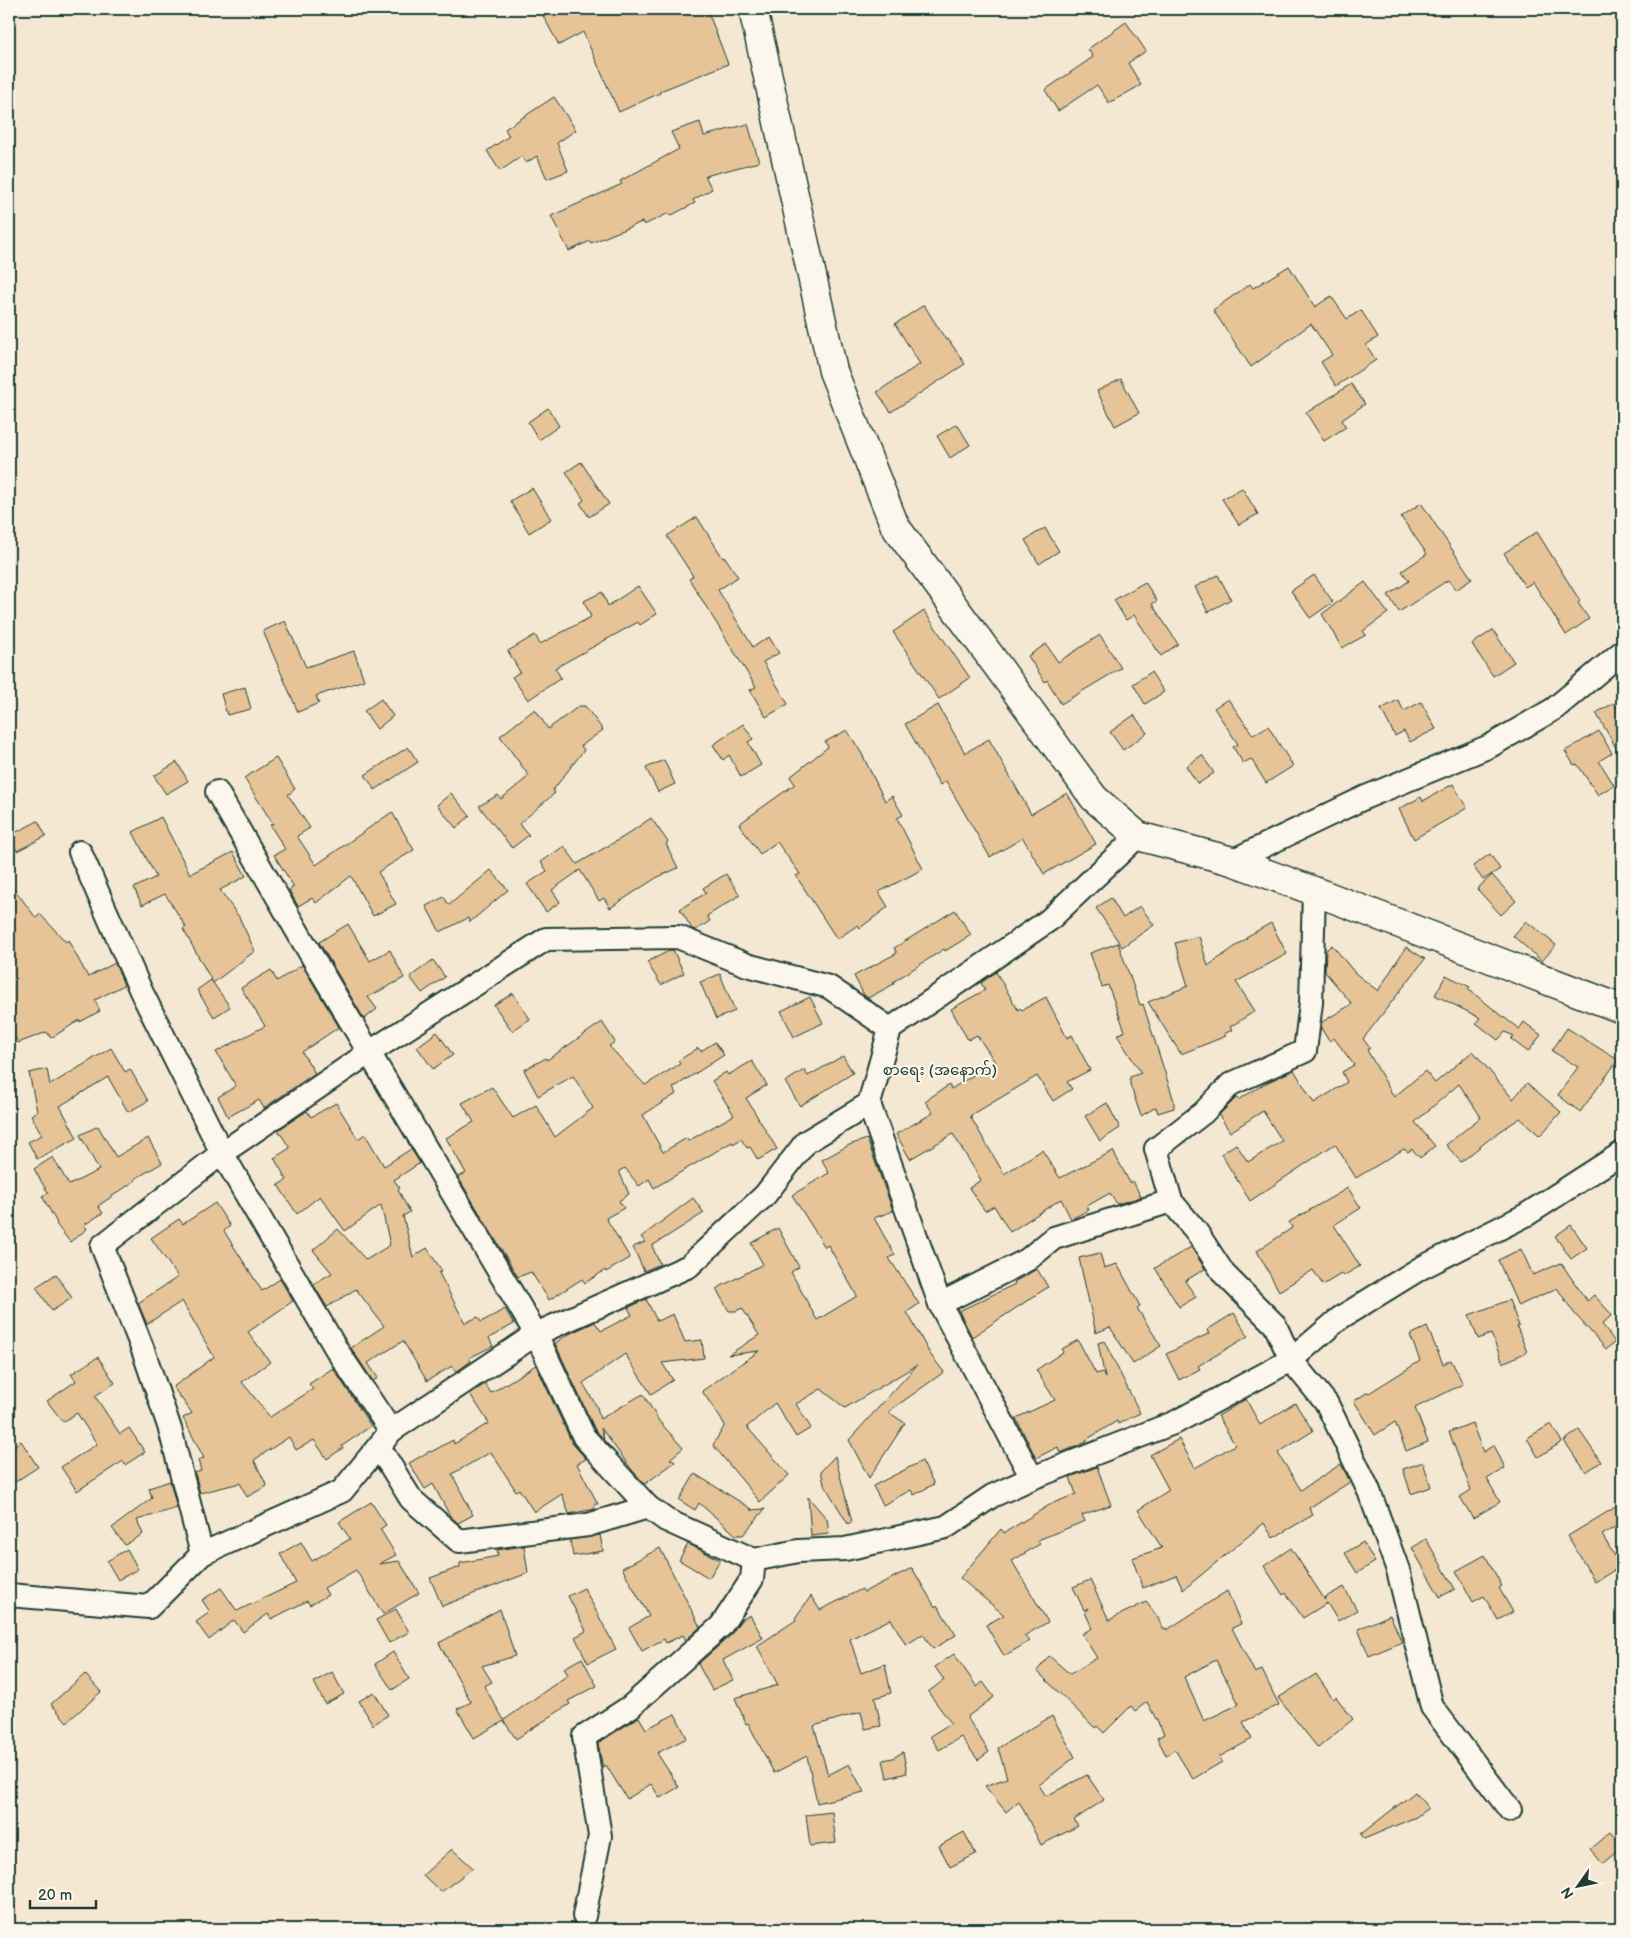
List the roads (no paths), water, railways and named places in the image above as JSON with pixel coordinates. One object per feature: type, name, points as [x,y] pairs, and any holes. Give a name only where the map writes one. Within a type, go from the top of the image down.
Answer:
[{"type":"street","points":[[753,9],[833,371],[895,526],[1094,798],[1138,836],[1232,861],[1622,1009]]},
{"type":"street","points":[[1232,861],[1366,797],[1490,746],[1554,709],[1622,652]]},
{"type":"street","points":[[217,792],[300,936],[536,1334],[584,1437],[648,1507],[666,1520],[754,1560],[798,1551],[845,1549],[946,1527],[992,1496],[1032,1478],[1176,1422],[1292,1360],[1348,1313],[1421,1268],[1526,1215],[1622,1153]]},
{"type":"street","points":[[1032,1478],[940,1304],[869,1104],[890,1029],[1049,920],[1138,836]]},
{"type":"street","points":[[80,852],[141,991],[222,1153],[338,1352],[391,1432]]},
{"type":"street","points":[[1314,891],[1311,1003],[1305,1051],[1231,1084],[1203,1114],[1156,1149],[1171,1201],[1196,1231],[1224,1274],[1275,1325],[1292,1360],[1327,1404],[1369,1491],[1398,1570],[1432,1707],[1510,1810]]},
{"type":"street","points":[[202,1554],[170,1429],[143,1350],[102,1246],[222,1153],[370,1052],[546,938],[678,938],[747,965],[829,987],[890,1029]]},
{"type":"street","points":[[9,1595],[149,1607],[202,1554],[342,1491],[391,1432],[536,1334],[689,1266],[766,1195],[806,1142],[869,1104]]},
{"type":"street","points":[[940,1304],[1027,1260],[1054,1238],[1171,1201]]},
{"type":"street","points":[[391,1432],[379,1447],[411,1499],[459,1541],[588,1525],[648,1507]]},
{"type":"street","points":[[584,1916],[600,1836],[584,1736],[630,1707],[721,1626],[752,1579],[754,1560]]},
{"type":"district","name":"စာရေး (အနောက်)","points":[[940,1070]]}]
